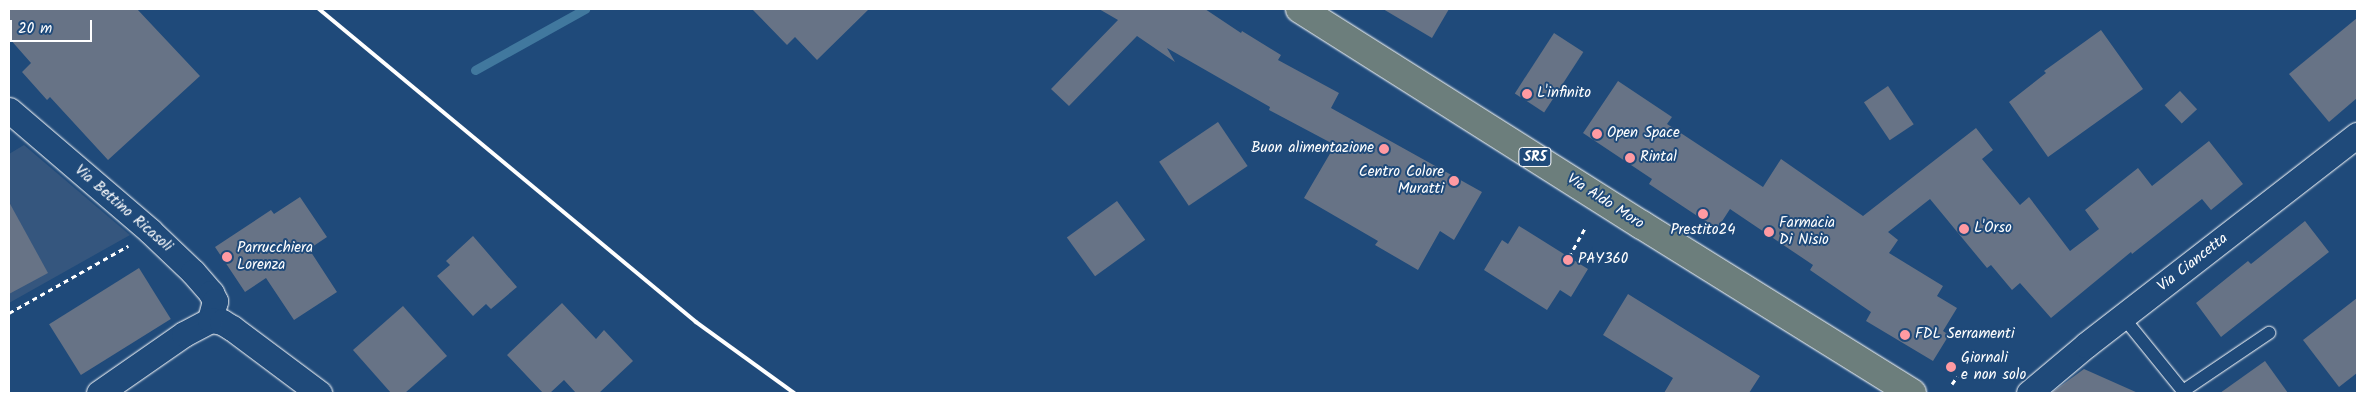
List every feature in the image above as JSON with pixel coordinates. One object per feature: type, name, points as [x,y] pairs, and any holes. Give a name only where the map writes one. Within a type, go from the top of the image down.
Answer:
[{"type":"main road","name":"Via Aldo Moro","points":[[1300,9],[1642,226],[1912,393]]},
{"type":"street","name":"Via Bettino Ricasoli","points":[[9,110],[150,231],[192,272],[211,294],[214,302],[210,320]]},
{"type":"street","name":"Via Ciancetta","points":[[2029,393],[2058,368],[2357,135]]},
{"type":"street","points":[[99,393],[184,334],[210,320],[222,322],[232,328],[319,393]]},
{"type":"lane","points":[[2123,317],[2183,391],[2269,332]]},
{"type":"path","points":[[1569,257],[1586,226]]},
{"type":"path","points":[[9,313],[130,245]]},
{"type":"path","points":[[1952,384],[1957,377]]},
{"type":"shaded area","points":[[24,145],[130,235],[9,303],[9,154]]},
{"type":"building","points":[[9,9],[137,9],[200,76],[108,160],[50,97],[47,100],[22,72],[31,63],[9,38]]},
{"type":"building","points":[[752,9],[869,9],[817,60],[795,37],[787,45]]},
{"type":"building","points":[[1099,9],[1205,9],[1241,33],[1242,31],[1281,55],[1278,60],[1339,93],[1331,108],[1482,192],[1454,240],[1440,231],[1418,270],[1375,245],[1378,241],[1304,198],[1335,145],[1269,110],[1270,107],[1167,48],[1175,62],[1137,36],[1069,106],[1051,89],[1118,20]]},
{"type":"building","points":[[1383,9],[1449,9],[1432,38]]},
{"type":"building","points":[[2357,18],[2357,98],[2329,122],[2289,74]]},
{"type":"building","points":[[2101,30],[2143,89],[2048,157],[2009,102],[2046,73],[2044,71]]},
{"type":"building","points":[[1554,33],[1583,52],[1544,112],[1515,93]]},
{"type":"building","points":[[1618,81],[1672,117],[1667,124],[1763,187],[1781,159],[1863,216],[1976,128],[1993,150],[1982,159],[2020,205],[2029,197],[2070,251],[2099,229],[2085,210],[2138,168],[2152,186],[2209,141],[2243,184],[2211,210],[2202,199],[2132,254],[2131,252],[2051,318],[2020,283],[2012,290],[1991,265],[1987,268],[1930,199],[1888,232],[1898,240],[1889,253],[1943,286],[1937,296],[1957,308],[1943,331],[1949,335],[1933,361],[1866,321],[1871,312],[1810,270],[1813,265],[1730,209],[1717,229],[1649,184],[1652,179],[1583,133]]},
{"type":"building","points":[[1888,86],[1914,124],[1890,140],[1864,102]]},
{"type":"building","points":[[2180,91],[2197,109],[2182,124],[2165,105]]},
{"type":"building","points":[[1218,122],[1248,166],[1189,206],[1159,162]]},
{"type":"building","points":[[300,197],[327,237],[309,249],[337,292],[294,320],[266,278],[245,292],[215,247],[271,210],[274,214]]},
{"type":"building","points":[[1117,201],[1145,240],[1095,276],[1067,237]]},
{"type":"building","points":[[9,202],[48,273],[9,294]]},
{"type":"building","points":[[2305,221],[2329,252],[2221,337],[2196,303],[2248,261],[2251,264]]},
{"type":"building","points":[[1519,226],[1588,269],[1571,297],[1560,290],[1547,310],[1484,270],[1502,240],[1508,244]]},
{"type":"building","points":[[473,236],[517,287],[491,309],[486,304],[473,316],[437,276],[450,265],[446,261]]},
{"type":"building","points":[[139,268],[171,319],[81,375],[49,324]]},
{"type":"building","points":[[1628,294],[1760,376],[1749,393],[1664,393],[1673,378],[1603,335]]},
{"type":"building","points":[[2357,298],[2357,373],[2339,387],[2303,340]]},
{"type":"building","points":[[562,303],[596,339],[604,330],[633,361],[599,393],[576,393],[564,380],[550,393],[543,393],[507,355]]},
{"type":"building","points":[[403,306],[447,356],[405,393],[391,393],[353,350]]},
{"type":"building","points":[[2265,361],[2288,393],[2220,393]]},
{"type":"building","points":[[2084,369],[2138,393],[2051,393]]},
{"type":"waterway","points":[[475,70],[585,9]]},
{"type":"railway","points":[[319,9],[696,322],[794,393]]},
{"type":"place","name":"L'infinito","points":[[1527,94]]},
{"type":"place","name":"Open Space","points":[[1597,134]]},
{"type":"place","name":"Buon alimentazione","points":[[1384,149]]},
{"type":"place","name":"Rintal","points":[[1630,158]]},
{"type":"place","name":"Centro Colore Muratti","points":[[1454,181]]},
{"type":"place","name":"Prestito24","points":[[1703,214]]},
{"type":"place","name":"L'Orso","points":[[1964,229]]},
{"type":"place","name":"Farmacia Di Nisio","points":[[1769,232]]},
{"type":"place","name":"Parrucchiera Lorenza","points":[[227,257]]},
{"type":"place","name":"PAY360","points":[[1568,260]]},
{"type":"place","name":"FDL Serramenti","points":[[1905,335]]},
{"type":"place","name":"Giornali e non solo","points":[[1951,367]]}]
